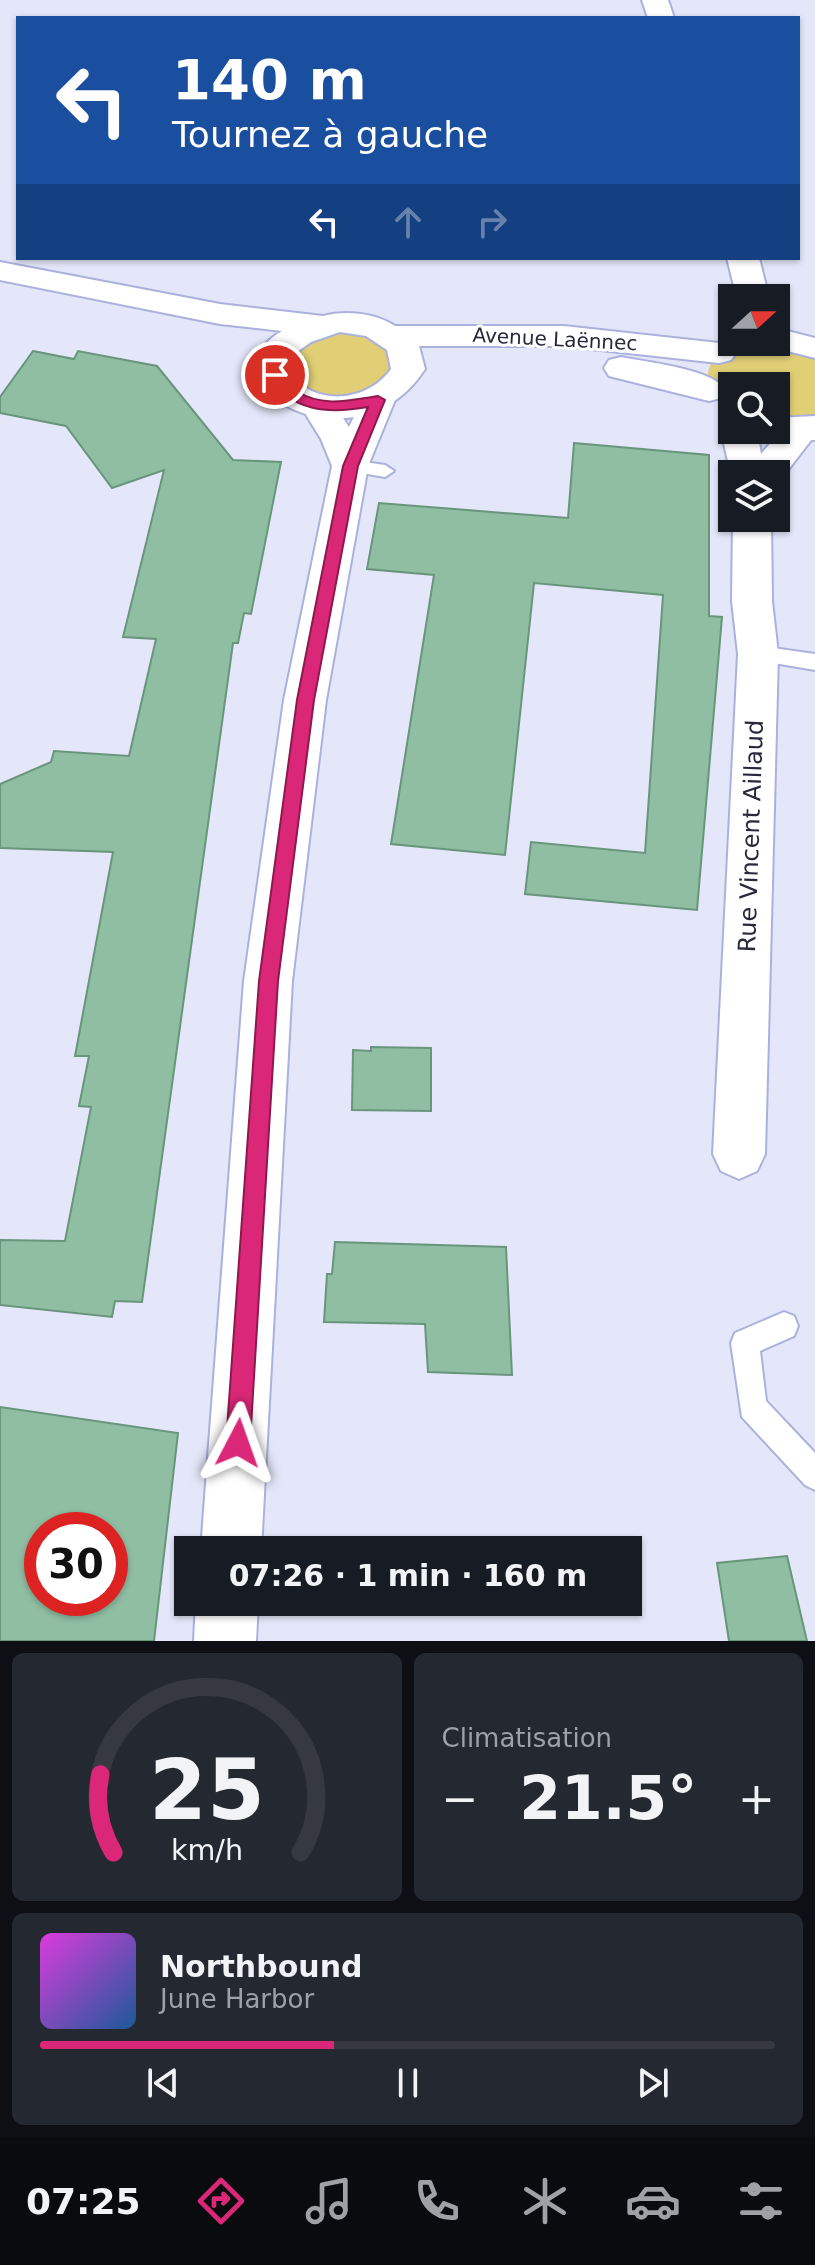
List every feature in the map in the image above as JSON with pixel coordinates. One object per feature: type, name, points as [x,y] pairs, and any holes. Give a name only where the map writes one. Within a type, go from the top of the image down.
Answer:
[{"type":"street","points":[[744,260],[750,284]]},
{"type":"street","points":[[0,271],[220,314],[321,325],[359,324],[391,336],[407,357],[408,369],[390,390],[305,700],[268,981],[232,1536]]},
{"type":"street","points":[[220,314],[254,338],[274,361]]},
{"type":"street","points":[[321,325],[284,342],[274,361],[275,375],[283,388],[317,405],[337,407],[390,390]]},
{"type":"street","name":"Avenue Laënnec","points":[[391,336],[564,336],[718,347]]},
{"type":"street","points":[[790,342],[815,348]]},
{"type":"street","points":[[718,396],[707,376],[710,364],[720,356]]},
{"type":"street","name":"Avenue Laënnec","points":[[390,390],[451,363],[512,357],[567,360],[673,378],[718,400]]},
{"type":"street","points":[[317,405],[339,439],[368,468]]},
{"type":"street","points":[[775,460],[797,430]]},
{"type":"street","name":"Rue Vincent Aillaud","points":[[739,1154],[758,654],[752,601],[752,532]]},
{"type":"street","points":[[225,1641],[226,1616]]},
{"type":"lane","points":[[758,654],[815,662]]},
{"type":"lane","points":[[784,1326],[745,1343],[752,1407],[815,1475]]},
{"type":"shaded area","points":[[340,322],[402,345],[378,400],[297,398],[277,352]]},
{"type":"shaded area","points":[[790,346],[815,348],[815,428],[790,429],[790,372],[718,372],[718,400],[709,384],[708,374],[717,356],[790,356]]},
{"type":"building","points":[[33,351],[74,359],[78,351],[157,366],[233,460],[281,462],[251,614],[244,613],[238,643],[233,643],[142,1302],[115,1301],[112,1317],[0,1305],[0,1240],[65,1241],[91,1107],[79,1106],[89,1056],[75,1056],[113,852],[0,848],[0,784],[51,762],[54,751],[129,756],[156,639],[123,637],[164,470],[112,488],[66,426],[0,413],[0,397]]},
{"type":"building","points":[[574,443],[709,455],[709,616],[722,617],[697,910],[525,894],[531,842],[645,853],[663,595],[534,583],[505,855],[391,844],[434,575],[367,569],[379,503],[568,518]]},
{"type":"building","points":[[371,1047],[431,1048],[431,1111],[352,1110],[353,1050],[371,1051]]},
{"type":"building","points":[[335,1242],[506,1247],[512,1375],[428,1372],[425,1324],[324,1322],[327,1274],[332,1274]]},
{"type":"building","points":[[0,1407],[178,1433],[154,1641],[0,1641]]},
{"type":"building","points":[[787,1556],[807,1641],[729,1641],[717,1563]]},
{"type":"route","points":[[238,1443],[268,981],[305,700],[350,466],[378,400],[358,406],[317,405],[297,398],[283,388],[275,375]]}]
